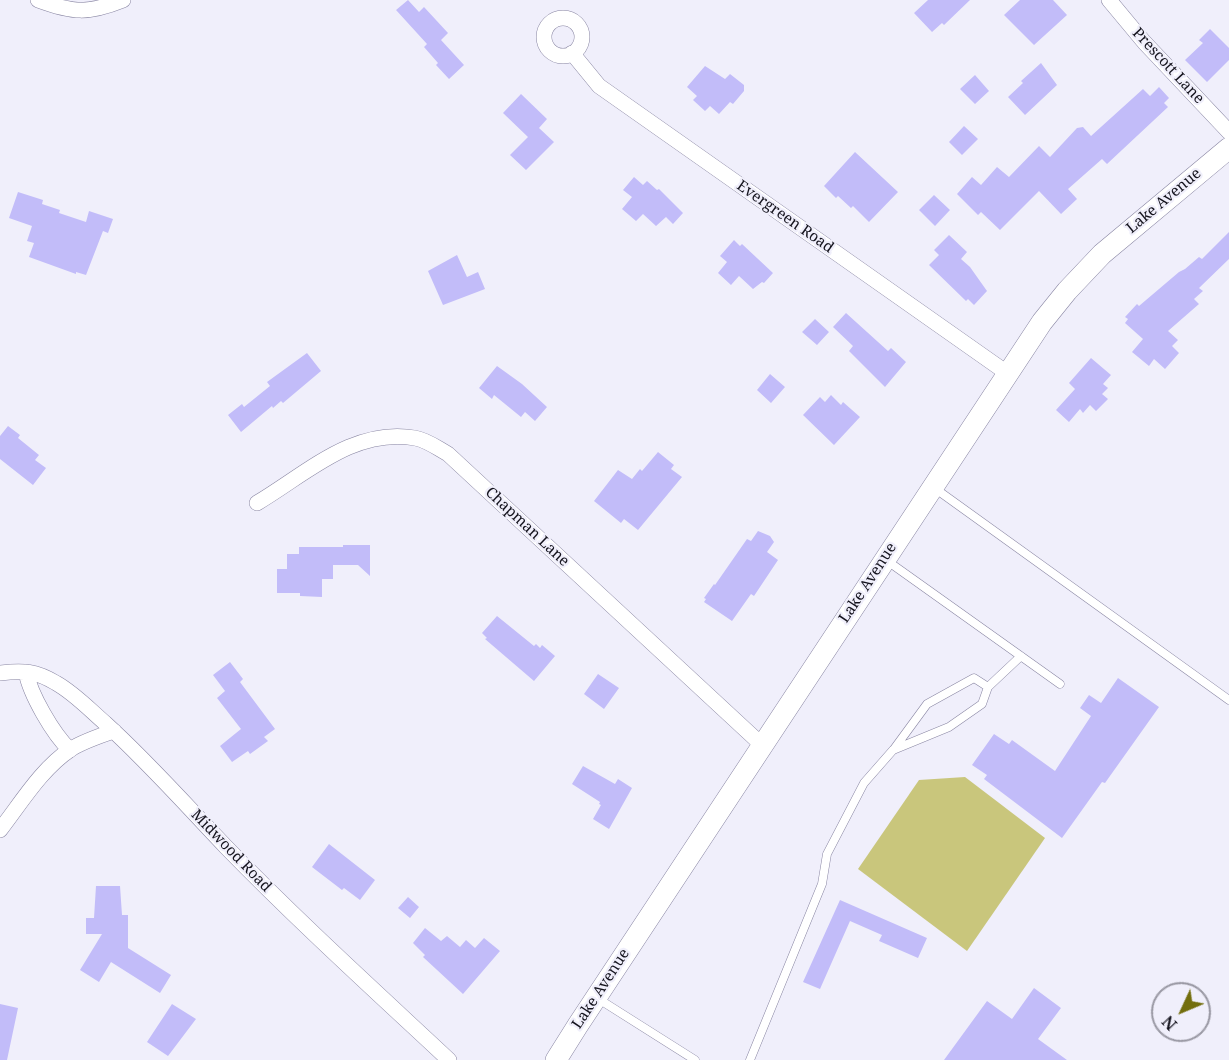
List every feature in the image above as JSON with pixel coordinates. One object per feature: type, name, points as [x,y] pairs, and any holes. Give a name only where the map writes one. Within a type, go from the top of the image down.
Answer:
[{"type":"main road","name":"Lake Avenue","points":[[556,1060],[1007,373],[1067,291],[1102,254],[1229,148]]},
{"type":"street","points":[[38,0],[74,11],[99,9],[123,0]]},
{"type":"street","name":"Prescott Lane","points":[[1109,0],[1144,42],[1229,132]]},
{"type":"street","name":"Evergreen Road","points":[[572,53],[599,86],[1007,373]]},
{"type":"street","name":"Chapman Lane","points":[[257,503],[351,445],[374,438],[415,438],[426,442],[448,454],[762,745]]},
{"type":"street","name":"Midwood Road","points":[[0,673],[32,671],[57,683],[114,731],[264,885],[347,966],[449,1060]]},
{"type":"street","points":[[26,672],[33,694],[57,735],[70,750]]},
{"type":"street","points":[[0,830],[44,773],[70,750],[114,731]]},
{"type":"lane","points":[[932,487],[1226,698],[1229,687]]},
{"type":"lane","points":[[885,559],[1060,684]]},
{"type":"lane","points":[[893,750],[949,727],[982,704],[988,687],[1021,656]]},
{"type":"lane","points":[[750,1060],[822,884],[827,854],[864,783],[893,750],[927,704],[974,678],[988,687]]},
{"type":"lane","points":[[596,997],[695,1060]]},
{"type":"shaded area","points":[[965,777],[1045,838],[967,951],[858,869],[919,780]]},
{"type":"building","points":[[408,0],[419,12],[424,7],[448,33],[441,40],[464,65],[449,79],[424,47],[427,44],[396,10]]},
{"type":"building","points":[[928,0],[970,0],[944,25],[942,23],[932,32],[914,13]]},
{"type":"building","points":[[1020,0],[1053,0],[1067,15],[1034,45],[1004,15]]},
{"type":"building","points":[[1210,29],[1229,48],[1229,60],[1207,82],[1185,60],[1203,43],[1199,40]]},
{"type":"building","points":[[1041,63],[1057,85],[1025,115],[1008,97],[1023,83],[1021,81]]},
{"type":"building","points":[[705,66],[725,79],[730,74],[744,85],[744,91],[733,104],[730,102],[719,114],[710,106],[705,111],[693,100],[697,96],[687,87]]},
{"type":"building","points":[[975,75],[989,91],[975,104],[960,89]]},
{"type":"building","points":[[1159,87],[1169,98],[1164,103],[1168,107],[1107,164],[1102,159],[1068,189],[1077,199],[1061,214],[1039,191],[1000,230],[981,212],[978,215],[957,194],[972,177],[981,185],[997,167],[1009,177],[1039,146],[1050,157],[1077,128],[1083,127],[1091,136],[1143,89],[1150,96]]},
{"type":"building","points":[[521,94],[547,119],[539,128],[554,142],[526,170],[510,155],[528,137],[503,113]]},
{"type":"building","points":[[964,126],[978,139],[962,155],[949,142]]},
{"type":"building","points":[[855,152],[898,192],[869,222],[853,206],[851,208],[838,196],[836,198],[824,186]]},
{"type":"building","points":[[634,177],[643,185],[647,181],[657,190],[659,189],[683,213],[673,224],[666,217],[656,226],[643,214],[636,221],[622,209],[632,197],[623,190]]},
{"type":"building","points":[[18,192],[43,200],[42,204],[60,210],[59,213],[86,222],[89,211],[113,219],[108,233],[103,231],[86,275],[76,272],[76,274],[29,257],[34,243],[27,241],[32,226],[9,218]]},
{"type":"building","points":[[934,195],[950,210],[935,226],[919,210]]},
{"type":"building","points":[[1229,232],[1229,259],[1199,288],[1203,291],[1194,299],[1199,304],[1168,331],[1178,340],[1172,346],[1179,353],[1165,369],[1154,359],[1149,366],[1132,352],[1143,339],[1125,323],[1128,319],[1125,317],[1137,304],[1139,306],[1179,272],[1199,257],[1202,259]]},
{"type":"building","points":[[949,235],[967,252],[961,259],[970,267],[987,291],[974,305],[968,299],[966,301],[929,265],[939,255],[934,250]]},
{"type":"building","points":[[734,240],[740,246],[742,244],[773,273],[764,283],[762,282],[753,289],[739,276],[731,285],[718,273],[727,262],[720,256]]},
{"type":"building","points":[[457,255],[467,277],[478,272],[485,289],[443,305],[428,271]]},
{"type":"building","points":[[846,313],[888,351],[891,348],[906,362],[885,387],[849,351],[853,346],[833,327]]},
{"type":"building","points":[[815,319],[829,332],[817,345],[802,332]]},
{"type":"building","points":[[307,353],[321,371],[283,403],[281,401],[273,408],[272,406],[241,432],[228,415],[242,404],[244,407],[270,386],[267,382]]},
{"type":"building","points":[[1091,358],[1111,375],[1103,384],[1108,388],[1102,394],[1108,399],[1096,411],[1090,405],[1083,413],[1080,409],[1069,422],[1056,410],[1075,389],[1069,383]]},
{"type":"building","points":[[497,366],[522,384],[547,407],[535,421],[525,412],[521,417],[494,395],[492,399],[479,388]]},
{"type":"building","points":[[770,374],[785,387],[771,403],[757,390]]},
{"type":"building","points":[[831,395],[841,405],[843,402],[860,417],[834,445],[803,415],[820,397],[825,402]]},
{"type":"building","points":[[8,426],[20,435],[18,438],[39,455],[35,460],[46,468],[33,485],[0,459],[0,436]]},
{"type":"building","points":[[658,452],[674,465],[671,469],[682,477],[638,530],[624,519],[621,523],[594,501],[618,470],[632,479]]},
{"type":"building","points":[[758,531],[770,536],[774,542],[767,552],[778,560],[754,596],[751,594],[732,621],[704,602],[706,599],[704,598],[747,539],[751,541]]},
{"type":"building","points":[[343,545],[370,545],[370,576],[358,565],[333,565],[333,579],[322,579],[322,597],[300,596],[300,593],[277,593],[277,569],[287,569],[287,554],[299,554],[299,547],[343,547]]},
{"type":"building","points":[[497,616],[534,646],[536,644],[540,648],[542,645],[555,656],[534,681],[485,639],[487,638],[482,633]]},
{"type":"building","points":[[230,662],[243,679],[240,682],[275,729],[264,737],[268,741],[250,754],[248,751],[232,762],[220,746],[241,729],[217,698],[225,691],[213,675]]},
{"type":"building","points":[[598,674],[619,688],[604,709],[584,694]]},
{"type":"building","points":[[1118,678],[1159,707],[1105,783],[1102,782],[1062,838],[984,779],[987,775],[972,765],[994,734],[1009,744],[1012,740],[1055,771],[1091,716],[1080,708],[1089,695],[1101,703]]},
{"type":"building","points":[[583,766],[615,784],[618,779],[632,788],[609,829],[593,819],[601,805],[600,802],[572,784]]},
{"type":"building","points":[[329,844],[375,880],[360,900],[344,888],[342,890],[312,867]]},
{"type":"building","points":[[96,886],[120,886],[122,915],[128,915],[128,948],[171,975],[160,993],[111,962],[99,982],[80,970],[102,934],[86,934],[86,918],[94,918]]},
{"type":"building","points":[[408,897],[419,907],[410,918],[398,908]]},
{"type":"building","points":[[840,900],[927,938],[918,958],[879,941],[882,935],[850,921],[820,989],[803,982]]},
{"type":"building","points":[[425,928],[441,941],[447,936],[460,947],[466,940],[475,948],[484,938],[500,951],[463,994],[423,957],[425,955],[413,943]]},
{"type":"building","points":[[1034,988],[1061,1008],[1038,1039],[1067,1060],[944,1060],[987,1001],[1012,1019]]},
{"type":"building","points":[[0,1004],[18,1008],[7,1060],[0,1060]]},
{"type":"building","points":[[172,1004],[196,1019],[168,1056],[147,1042]]}]
